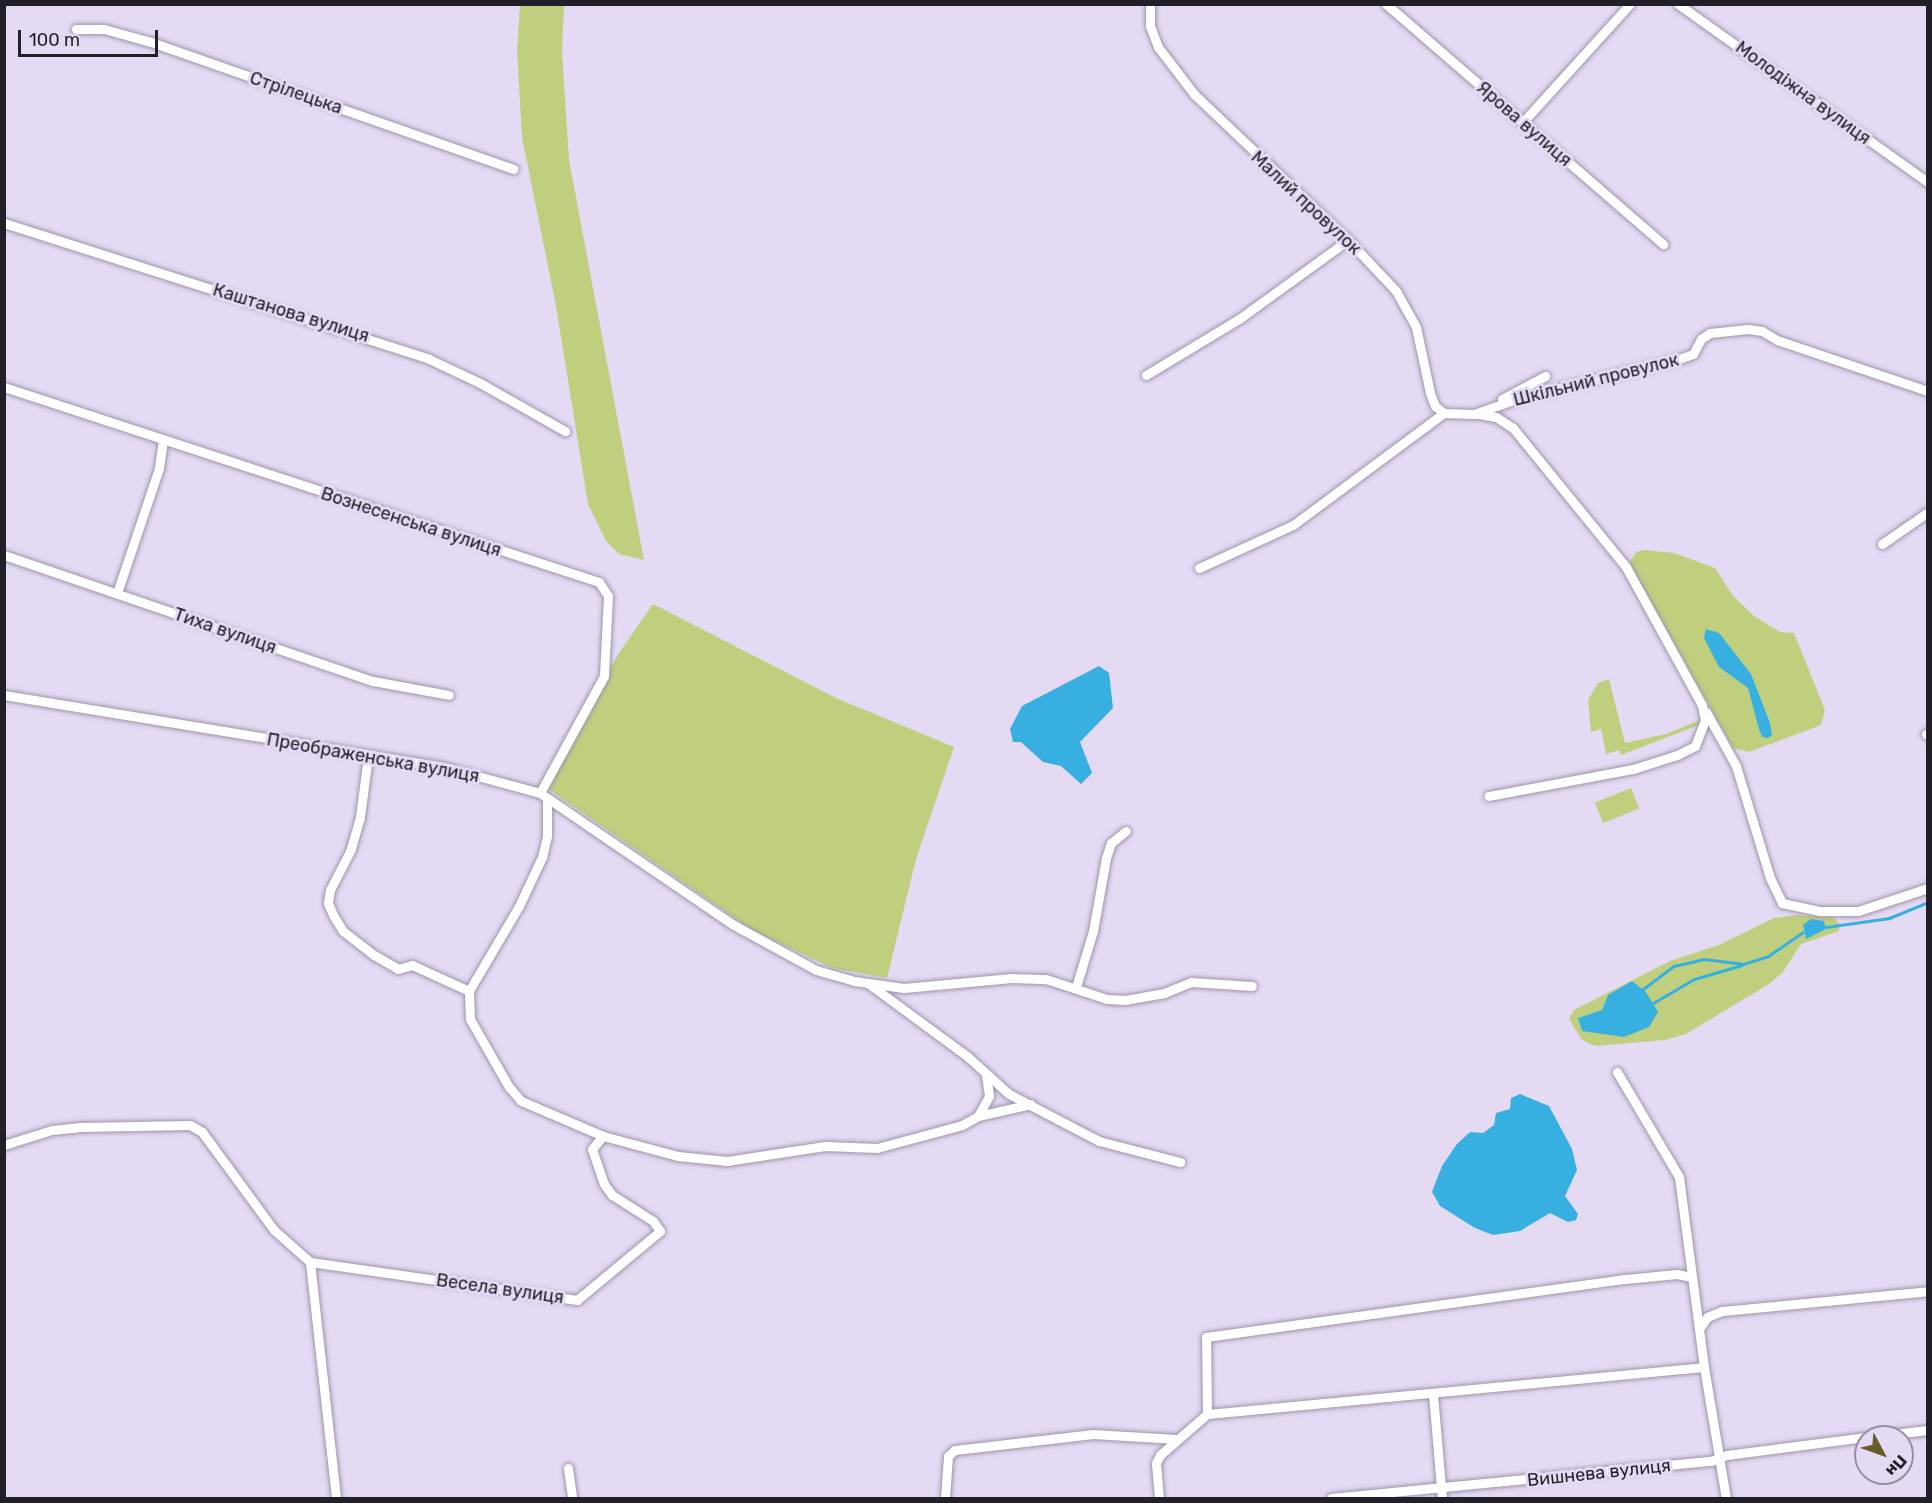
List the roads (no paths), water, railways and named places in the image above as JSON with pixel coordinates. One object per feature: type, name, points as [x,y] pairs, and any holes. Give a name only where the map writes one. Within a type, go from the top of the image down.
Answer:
[{"type":"street","name":"Малий провулок","points":[[1150,4],[1150,26],[1158,47],[1194,94],[1348,240],[1410,311],[1421,342],[1430,393],[1435,406],[1444,413]]},
{"type":"street","name":"Ярова вулиця","points":[[1386,4],[1663,244]]},
{"type":"street","points":[[1522,123],[1630,4]]},
{"type":"street","name":"Молодіжна вулиця","points":[[1678,4],[1928,182]]},
{"type":"street","name":"Стрілецька","points":[[76,29],[104,28],[151,42],[513,169]]},
{"type":"street","name":"Каштанова вулиця","points":[[4,223],[429,359],[480,383],[565,431]]},
{"type":"street","points":[[1146,375],[1239,319],[1348,240]]},
{"type":"street","name":"Шкільний провулок","points":[[1474,414],[1519,398],[1679,359],[1694,354],[1701,339],[1710,333],[1748,329],[1928,391]]},
{"type":"street","points":[[1474,414],[1545,376]]},
{"type":"street","name":"Вознесенська вулиця","points":[[4,387],[599,582],[606,588],[604,676],[544,796]]},
{"type":"street","points":[[1199,568],[1293,525],[1444,413]]},
{"type":"street","name":"Шкільний провулок","points":[[1444,413],[1496,417],[1513,428],[1586,513],[1626,567],[1736,766],[1770,878],[1782,903],[1820,911],[1858,911],[1928,888]]},
{"type":"street","points":[[117,593],[159,468],[163,439]]},
{"type":"street","points":[[1882,544],[1928,512]]},
{"type":"street","name":"Тиха вулиця","points":[[4,555],[373,681],[449,695]]},
{"type":"street","name":"Преображенська вулиця","points":[[4,694],[448,768],[544,796],[782,954],[816,970],[868,984],[904,988],[1012,978],[1046,979],[1107,999],[1125,1000],[1164,993],[1191,982],[1252,986]]},
{"type":"street","points":[[1489,796],[1633,769],[1687,751],[1704,729],[1702,705]]},
{"type":"street","points":[[368,756],[360,817],[351,849],[330,890],[328,903],[333,915],[358,945],[398,969],[412,965],[469,991]]},
{"type":"street","points":[[544,796],[547,836],[542,857],[519,906],[469,991],[470,1019],[478,1038],[521,1101],[603,1136],[678,1156],[727,1161],[825,1146],[877,1148],[962,1125],[978,1116],[1031,1104]]},
{"type":"street","points":[[1076,987],[1093,931],[1106,858],[1111,843],[1126,831]]},
{"type":"street","name":"Преображенська вулиця","points":[[868,984],[986,1075],[1031,1104],[1099,1141],[1180,1162]]},
{"type":"street","points":[[1617,1072],[1679,1177],[1704,1367],[1726,1498]]},
{"type":"street","points":[[978,1116],[989,1096],[986,1075]]},
{"type":"street","points":[[4,1145],[52,1130],[81,1127],[176,1122],[190,1125],[202,1132],[274,1230],[310,1262],[336,1498]]},
{"type":"street","name":"Весела вулиця","points":[[310,1262],[576,1300],[660,1231],[652,1221],[612,1195],[604,1184],[592,1149],[603,1136]]},
{"type":"street","points":[[1208,1414],[1206,1337],[1625,1279],[1677,1274],[1691,1277]]},
{"type":"street","points":[[1699,1330],[1707,1317],[1722,1311],[1928,1291]]},
{"type":"street","points":[[1159,1498],[1156,1463],[1177,1439],[1208,1414],[1704,1367]]},
{"type":"street","points":[[1433,1394],[1441,1494]]},
{"type":"street","points":[[945,1498],[948,1456],[955,1450],[1094,1434],[1177,1439]]},
{"type":"street","name":"Вишнева вулиця","points":[[1331,1498],[1441,1494],[1854,1439]]},
{"type":"street","points":[[568,1468],[572,1498]]},
{"type":"water","points":[[1706,629],[1719,633],[1751,674],[1770,723],[1772,735],[1768,738],[1762,737],[1748,688],[1719,667],[1704,638]]},
{"type":"water","points":[[1099,666],[1109,673],[1113,708],[1080,742],[1092,773],[1081,784],[1061,766],[1043,762],[1021,742],[1013,742],[1010,729],[1022,706]]},
{"type":"water","points":[[1811,919],[1824,921],[1826,929],[1806,939],[1803,925]]},
{"type":"water","points":[[1632,981],[1646,992],[1658,1012],[1649,1027],[1624,1037],[1582,1031],[1578,1018],[1602,1010],[1608,995]]},
{"type":"water","points":[[1520,1094],[1549,1106],[1572,1149],[1577,1170],[1565,1196],[1578,1214],[1576,1220],[1568,1222],[1550,1213],[1520,1231],[1493,1235],[1475,1228],[1440,1206],[1432,1192],[1442,1166],[1457,1144],[1470,1132],[1483,1133],[1494,1125],[1496,1113],[1510,1109],[1511,1098]]},
{"type":"waterway","points":[[1826,927],[1889,918],[1928,902]]},
{"type":"waterway","points":[[1643,989],[1674,966],[1704,959],[1743,964],[1768,956],[1803,932]]},
{"type":"waterway","points":[[1653,1003],[1694,979],[1742,965]]}]
